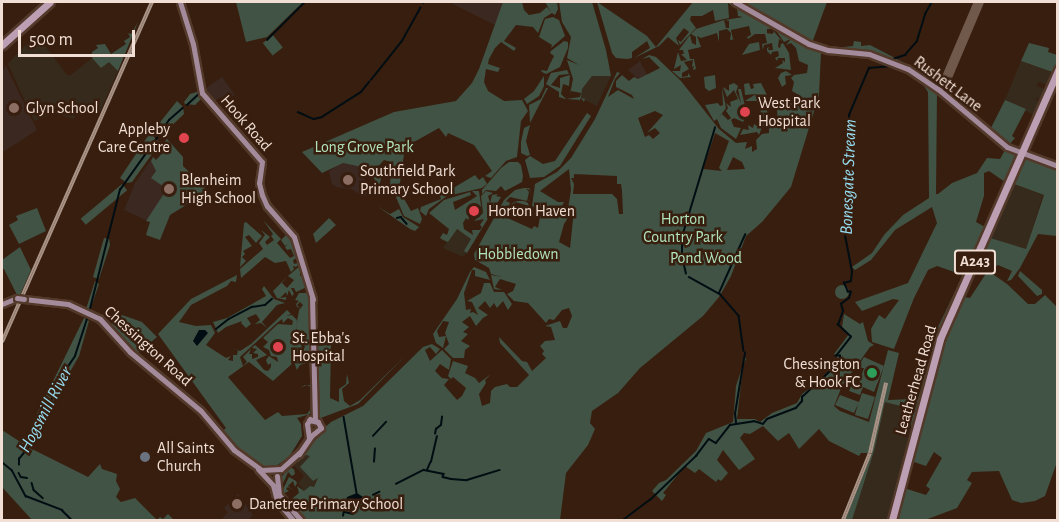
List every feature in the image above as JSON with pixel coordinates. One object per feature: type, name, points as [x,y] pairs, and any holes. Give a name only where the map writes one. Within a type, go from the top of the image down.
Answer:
[{"type":"highway","points":[[2,42],[50,2]]},
{"type":"highway","name":"A243","points":[[1022,153],[1058,70]]},
{"type":"highway","name":"Leatherhead Road","points":[[892,520],[940,339],[1022,153]]},
{"type":"main road","name":"Hook Road","points":[[180,2],[193,44],[202,93],[262,162],[259,183],[264,201],[294,237],[311,289],[315,413],[312,420]]},
{"type":"main road","name":"Rushett Lane","points":[[735,2],[783,31],[815,46],[869,54],[908,69],[938,89],[999,141],[1022,153],[1058,166]]},
{"type":"main road","name":"Chessington Road","points":[[2,304],[17,298],[68,304],[100,318],[133,354],[201,411],[234,450],[253,463],[270,470],[277,477],[280,498],[301,520]]},
{"type":"main road","points":[[270,482],[291,465],[309,438],[317,432],[321,425],[312,420],[308,427],[309,438]]},
{"type":"main road","points":[[308,427],[317,432]]},
{"type":"main road","points":[[265,477],[270,470],[287,465],[300,453]]},
{"type":"main road","name":"Chessington Road","points":[[253,463],[270,482],[278,504],[293,520]]},
{"type":"shaded area","points":[[449,2],[504,2],[495,25]]},
{"type":"shaded area","points":[[37,38],[39,44],[46,47],[67,75],[71,75],[92,58],[101,68],[109,61],[118,71],[99,114],[80,105],[74,119],[55,113],[34,121],[8,64],[23,47]]},
{"type":"shaded area","points":[[640,61],[647,75],[638,79],[628,70]]},
{"type":"shaded area","points":[[1021,61],[1054,73],[1049,86],[1038,82],[1037,86],[1048,90],[1044,100],[1034,98],[1043,104],[1037,117],[1005,100]]},
{"type":"shaded area","name":"Glyn School","points":[[6,66],[37,130],[3,152],[2,71]]},
{"type":"shaded area","points":[[592,76],[611,76],[597,106],[581,98],[582,89]]},
{"type":"shaded area","points":[[222,77],[235,95],[226,104],[220,97],[212,104],[203,90]]},
{"type":"shaded area","name":"Blenheim High School","points":[[167,139],[183,157],[183,166],[205,188],[202,195],[170,215],[160,240],[146,235],[150,222],[124,210],[135,183],[153,157],[156,160],[159,157],[161,154],[157,152]]},
{"type":"shaded area","name":"Southfield Park Primary School","points":[[341,163],[354,163],[370,171],[364,179],[373,187],[364,197],[351,189],[336,187],[332,184],[329,171]]},
{"type":"shaded area","points":[[1010,183],[1043,195],[1026,250],[987,237]]},
{"type":"shaded area","points":[[455,228],[475,241],[463,257],[443,248]]},
{"type":"shaded area","points":[[199,330],[205,330],[208,333],[197,346],[193,341]]},
{"type":"shaded area","points":[[885,401],[912,409],[913,417],[889,520],[852,520]]},
{"type":"shaded area","points":[[308,453],[311,456],[301,468],[313,481],[318,478],[314,487],[310,486],[304,491],[298,483],[304,476],[294,466]]},
{"type":"shaded area","points":[[357,493],[366,499],[344,510],[347,497]]},
{"type":"shaded area","name":"Danetree Primary School","points":[[238,494],[253,515],[248,520],[221,520],[228,512],[224,508]]},
{"type":"green space","points":[[236,2],[303,2],[267,37],[246,42]]},
{"type":"green space","name":"Long Grove Park","points":[[503,2],[522,2],[524,10],[529,15],[540,13],[547,7],[551,12],[545,2],[557,2],[558,9],[555,15],[552,13],[544,18],[538,33],[533,27],[516,25],[504,41],[516,48],[514,51],[501,42],[489,59],[488,64],[500,68],[498,72],[486,69],[484,82],[488,91],[504,101],[522,100],[528,111],[521,121],[517,157],[506,161],[491,178],[485,176],[492,171],[474,145],[448,133],[446,137],[439,128],[405,147],[399,190],[411,211],[418,208],[422,219],[420,224],[404,216],[390,188],[391,162],[384,160],[375,170],[377,175],[382,176],[379,186],[367,168],[343,163],[322,173],[302,152],[394,112],[456,101],[472,83],[479,69]]},
{"type":"green space","points":[[559,2],[592,2],[606,50],[611,76],[592,76],[582,89],[581,98],[579,101],[566,99],[580,97],[581,93],[571,91],[570,94],[573,79],[567,60],[579,65],[567,58],[571,37],[562,22]]},
{"type":"green space","points":[[597,2],[647,36],[656,47],[693,2],[733,2],[791,39],[784,42],[777,32],[766,24],[771,29],[767,29],[767,33],[772,34],[774,32],[772,29],[782,41],[779,39],[778,47],[780,48],[783,43],[789,53],[791,70],[775,68],[783,63],[782,60],[785,62],[785,58],[778,58],[777,61],[775,58],[779,56],[778,51],[772,52],[771,55],[767,51],[769,47],[768,50],[773,50],[772,43],[764,45],[763,50],[762,44],[767,43],[765,34],[755,34],[748,39],[747,37],[751,35],[749,26],[731,30],[733,39],[735,39],[730,40],[731,33],[727,29],[719,31],[719,42],[717,33],[701,38],[697,36],[701,47],[688,50],[690,59],[694,59],[696,69],[693,70],[693,60],[684,62],[689,69],[682,73],[682,77],[688,76],[688,73],[691,77],[680,78],[672,71],[680,71],[681,65],[674,69],[678,52],[681,61],[687,60],[681,54],[684,54],[683,50],[679,50],[690,35],[692,43],[696,45],[696,37],[691,34],[696,29],[724,20],[726,28],[729,28],[729,21],[725,20],[743,17],[738,16],[737,9],[728,3],[729,18],[715,21],[713,10],[702,16],[691,16],[690,20],[696,28],[680,45],[678,40],[681,42],[689,32],[684,28],[676,38],[679,46],[668,37],[659,46],[634,58],[650,48],[647,41],[632,52],[632,58],[616,58],[612,53]]},
{"type":"green space","points":[[738,2],[827,2],[812,43]]},
{"type":"green space","points":[[553,17],[559,20],[565,36],[551,48],[552,45],[539,37],[545,19]]},
{"type":"green space","points":[[138,22],[118,71],[109,62],[101,68],[92,58],[92,52],[98,48],[96,45],[105,44],[111,54],[126,44],[124,41],[130,37],[128,33],[131,34]]},
{"type":"green space","points":[[273,35],[283,48],[273,56],[263,43]]},
{"type":"green space","points":[[791,39],[834,48],[853,46],[854,41],[861,42],[861,46],[870,45],[918,70],[932,80],[932,87],[1019,153],[931,358],[920,356],[921,353],[930,355],[938,327],[963,275],[937,266],[928,270],[894,349],[872,342],[871,329],[879,315],[885,319],[899,300],[893,299],[862,311],[855,302],[908,283],[937,223],[932,207],[895,230],[871,260],[855,270],[852,267],[872,253],[884,235],[903,215],[929,198],[928,92],[919,79],[896,67],[888,67],[869,58],[821,53],[819,95],[791,187],[762,222],[746,236],[731,276],[719,297],[703,316],[640,368],[618,393],[592,411],[590,423],[595,429],[588,445],[566,473],[560,520],[304,520],[283,497],[279,490],[281,477],[291,468],[294,469],[295,474],[292,476],[288,472],[281,488],[283,489],[289,477],[297,483],[295,487],[293,481],[288,486],[293,490],[288,487],[286,489],[289,491],[282,494],[288,502],[299,493],[297,486],[304,491],[310,486],[314,487],[318,478],[313,481],[300,467],[310,456],[306,455],[297,463],[313,438],[331,422],[363,406],[423,347],[432,344],[440,349],[436,354],[430,347],[425,350],[430,361],[442,350],[451,359],[449,370],[440,364],[435,371],[442,378],[449,379],[444,385],[457,400],[466,388],[453,377],[451,379],[448,376],[453,361],[468,366],[465,373],[479,383],[491,374],[485,380],[486,383],[479,394],[482,406],[490,403],[491,391],[495,387],[507,384],[510,387],[517,387],[529,375],[500,343],[499,337],[522,361],[527,362],[532,371],[546,358],[540,346],[545,341],[555,340],[551,327],[545,326],[560,321],[563,328],[567,328],[572,316],[569,308],[562,310],[554,320],[549,319],[546,323],[528,303],[514,301],[507,294],[513,291],[516,284],[500,279],[495,287],[502,290],[494,289],[491,275],[502,277],[491,274],[489,268],[475,260],[474,254],[504,200],[515,190],[526,188],[529,192],[527,201],[510,197],[506,201],[510,203],[503,219],[514,202],[524,201],[529,206],[515,202],[505,217],[532,229],[534,226],[538,228],[540,217],[545,213],[532,206],[535,184],[557,172],[571,158],[595,119],[617,72],[620,73],[615,79],[608,97],[618,90],[634,99],[632,95],[616,87],[616,81],[622,75],[629,81],[634,77],[638,79],[660,68],[649,57],[642,59],[649,55],[656,57],[681,81],[719,129],[736,143],[747,142],[745,149],[752,146],[752,152],[757,149],[756,140],[762,134],[769,133],[769,124],[762,127],[759,135],[757,132],[740,135],[743,129],[749,130],[748,125],[753,128],[754,124],[757,126],[764,121],[757,101],[745,101],[756,94],[745,95],[744,84],[749,83],[751,89],[754,88],[753,84],[761,83],[767,95],[764,97],[770,124],[778,124],[777,110],[780,104],[787,106],[788,103],[799,99],[799,95],[792,91],[794,82],[791,78],[794,75],[807,73],[808,65],[799,61],[796,48],[791,43],[786,45]],"holes":[[[937,92],[1005,150],[1000,159],[987,158],[977,173],[952,183],[936,194]],[[655,111],[663,115],[647,133],[655,128],[660,133],[653,139],[649,135],[645,137],[638,118]],[[715,133],[729,141],[719,168],[722,171],[703,169]],[[733,157],[742,162],[745,169],[727,170]],[[569,169],[571,190],[568,209],[562,206],[564,202],[558,202],[540,191]],[[989,171],[1005,182],[985,227],[976,222],[984,196],[984,173]],[[574,174],[617,176],[617,184],[621,184],[623,214],[619,214],[617,199],[612,194],[573,194],[574,184],[571,178],[574,178]],[[574,210],[570,248],[559,242],[564,224]]]},
{"type":"green space","points":[[564,41],[568,42],[568,48],[560,67],[546,74],[542,72],[541,70],[547,71],[554,56],[550,53],[551,51]]},
{"type":"green space","points":[[759,42],[760,50],[742,55],[749,44]]},
{"type":"green space","points":[[1029,43],[1049,48],[1048,52],[1057,55],[1055,73],[1021,61]]},
{"type":"green space","points":[[567,70],[569,74],[559,75],[551,85],[560,88],[560,78],[570,75],[569,86],[563,84],[561,94],[566,99],[559,97],[559,92],[546,84],[551,73]]},
{"type":"green space","points":[[786,71],[792,75],[785,76],[786,84],[782,87],[778,78]]},
{"type":"green space","points":[[715,75],[716,88],[709,91],[705,88],[704,77]]},
{"type":"green space","points":[[544,76],[544,86],[539,96],[527,104],[524,99],[534,91]]},
{"type":"green space","points":[[934,82],[991,128],[1005,100],[1026,109],[1012,136],[1015,138],[1008,146],[934,85]]},
{"type":"green space","points":[[734,83],[738,86],[736,92],[741,103],[738,89],[741,89],[747,115],[743,122],[734,118],[731,120],[734,127],[741,128],[736,139],[721,128],[717,119],[714,121],[705,105],[718,103],[720,106],[723,105],[722,87],[726,108],[718,119],[722,114],[728,120],[731,118],[726,111],[728,108],[726,103],[731,107],[730,102],[738,99],[734,90],[727,97],[723,87],[729,91],[729,85]]},
{"type":"green space","points":[[548,88],[530,123],[529,105],[541,99]]},
{"type":"green space","points":[[200,91],[202,98],[195,105],[185,104],[190,94]]},
{"type":"green space","points":[[177,101],[183,107],[184,114],[161,136],[153,131]]},
{"type":"green space","points":[[587,113],[591,116],[560,166],[544,177],[530,178],[525,160],[530,156],[543,164],[555,161]]},
{"type":"green space","points":[[530,125],[526,141],[530,155],[527,156],[521,153],[521,142],[524,128]]},
{"type":"green space","points":[[150,133],[160,143],[132,182],[127,183],[120,178]]},
{"type":"green space","name":"Blenheim High School","points":[[167,139],[183,157],[183,166],[205,188],[202,195],[170,215],[160,240],[146,235],[150,222],[146,221],[167,189],[151,178],[156,171],[151,161],[153,157],[156,160],[159,157],[161,154],[157,152]]},
{"type":"green space","points":[[1024,155],[1057,168],[1057,236],[1038,234],[1020,268],[1011,280],[1007,281],[1012,271],[998,265],[989,270],[979,259],[987,237],[1026,249],[1044,195],[1011,183]]},
{"type":"green space","points":[[509,162],[518,162],[521,165],[522,182],[505,191],[501,186],[496,191],[486,190],[482,194],[482,190],[501,168]]},
{"type":"green space","points":[[475,175],[479,180],[483,177],[487,184],[482,188],[447,196],[429,209],[426,216],[420,211],[421,207],[441,199],[440,196]]},
{"type":"green space","points":[[122,184],[127,190],[86,225],[81,219]]},
{"type":"green space","points":[[472,191],[479,191],[482,213],[478,210],[473,212],[474,215],[470,215],[463,223],[464,229],[473,235],[472,230],[480,230],[484,219],[474,221],[483,213],[481,196],[486,191],[493,193],[488,196],[490,203],[492,195],[498,194],[496,196],[501,197],[467,253],[464,251],[471,239],[457,229],[448,242],[443,240],[440,238],[443,233],[447,235],[449,229],[429,213],[444,200],[470,192],[471,195],[453,202],[455,210],[477,196]]},
{"type":"green space","points":[[377,206],[390,214],[399,209],[403,217],[419,227],[415,231],[410,229]]},
{"type":"green space","points":[[37,208],[46,231],[19,244],[9,225],[18,220],[16,216]]},
{"type":"green space","points":[[329,218],[336,225],[316,243],[313,234]]},
{"type":"green space","points":[[263,220],[281,239],[277,243],[290,258],[294,256],[291,249],[287,250],[285,247],[288,244],[285,246],[281,240],[288,233],[299,257],[293,260],[294,264],[301,262],[296,267],[293,266],[294,269],[291,272],[286,261],[275,263],[265,257],[241,278],[240,269],[263,249],[259,243],[265,235],[261,230],[270,237],[265,242],[267,245],[274,240],[271,236],[273,234]]},
{"type":"green space","points":[[246,222],[262,236],[256,243],[249,235],[245,237],[252,246],[243,251],[245,254],[242,257],[246,261],[240,267],[244,223]]},
{"type":"green space","points":[[104,238],[109,239],[110,245],[99,279],[93,277]]},
{"type":"green space","points":[[20,247],[31,270],[20,295],[17,295],[2,269],[2,260]]},
{"type":"green space","points":[[977,263],[1007,284],[1028,304],[1035,304],[1045,295],[1057,307],[1057,462],[1045,496],[1035,501],[1021,503],[1012,500],[999,471],[972,472],[967,480],[972,483],[957,508],[925,520],[895,520],[904,488],[926,495],[930,489],[926,486],[942,458],[934,452],[926,466],[908,460],[932,365],[963,292],[964,297],[970,298],[987,272],[976,266],[968,283]]},
{"type":"green space","points":[[301,265],[300,276],[305,276],[307,287],[296,292],[294,288],[291,288],[294,294],[292,296],[289,290],[287,296],[286,292],[280,298],[286,297],[286,300],[277,298],[273,291],[287,277],[282,283],[287,288],[294,280],[288,276]]},
{"type":"green space","points":[[474,267],[486,272],[490,280],[475,276],[475,270],[472,270],[464,293],[466,310],[471,309],[470,313],[478,315],[472,302],[467,301],[481,293],[484,283],[490,283],[494,292],[504,292],[512,304],[508,310],[503,301],[497,308],[494,303],[490,308],[485,301],[478,308],[488,315],[476,326],[470,316],[462,322],[469,327],[463,332],[468,334],[461,341],[470,346],[465,350],[464,358],[453,358],[444,349],[449,344],[445,333],[449,322],[443,321],[437,331],[439,337],[446,336],[443,348],[436,343],[433,334],[457,299],[470,272]]},
{"type":"green space","points":[[1020,271],[1042,290],[1042,294],[1037,296],[1018,276]]},
{"type":"green space","points":[[237,275],[236,282],[231,281],[227,286],[191,305],[179,322],[196,326],[211,325],[215,333],[206,345],[226,358],[231,356],[228,360],[233,361],[233,355],[237,355],[238,350],[251,344],[287,310],[291,314],[286,316],[292,315],[297,320],[299,310],[303,305],[300,302],[297,305],[300,308],[297,307],[296,304],[299,301],[295,300],[299,293],[309,293],[313,384],[309,362],[300,365],[297,370],[294,362],[273,381],[249,362],[228,377],[265,420],[278,412],[282,416],[307,414],[310,410],[313,390],[310,414],[297,418],[301,424],[302,436],[289,457],[276,466],[260,466],[237,450],[221,432],[226,428],[158,334],[191,299]],"holes":[[[288,318],[293,321],[292,325],[278,324],[263,338],[268,342],[263,347],[269,350],[271,356],[277,357],[278,362],[269,356],[266,360],[268,365],[271,363],[268,371],[264,370],[256,360],[267,355],[255,345],[252,348],[257,349],[253,353],[258,354],[258,357],[252,359],[252,354],[249,354],[251,349],[243,357],[247,362],[243,366],[240,357],[277,323],[282,319],[283,323]],[[296,328],[305,347],[303,350],[299,340],[292,345],[299,338]]]},
{"type":"green space","points":[[95,281],[99,284],[90,310],[86,309]]},
{"type":"green space","points":[[842,285],[847,287],[849,292],[847,297],[842,299],[837,297],[835,292],[837,287]]},
{"type":"green space","points":[[264,286],[274,299],[285,303],[277,305],[262,322],[267,328],[261,323],[255,324],[260,320],[256,314],[247,318],[251,324],[246,328],[241,323],[242,321],[218,333],[213,322],[227,318],[266,296],[262,289]]},
{"type":"green space","points":[[844,314],[860,324],[863,322],[868,341],[874,345],[870,347],[842,386],[834,406],[840,411],[869,422],[888,350],[899,353],[888,400],[913,399],[920,376],[923,376],[929,362],[911,428],[912,409],[885,402],[874,451],[852,520],[845,520],[872,453],[861,453],[859,456],[829,441],[819,429],[799,449],[789,433],[778,441],[763,426],[750,434],[744,433],[740,438],[755,459],[739,470],[723,450],[717,460],[728,473],[721,481],[718,479],[716,482],[699,469],[695,473],[685,466],[663,493],[666,495],[662,501],[652,491],[696,451],[706,433],[733,422],[736,386],[745,359],[743,354],[746,359],[743,366],[737,419],[755,419],[760,422],[772,413],[797,403],[802,394],[821,380],[840,360],[834,354],[849,334],[842,327]]},
{"type":"green space","points":[[122,315],[142,322],[157,337],[136,355],[110,325]]},
{"type":"green space","points":[[84,318],[89,321],[79,356],[36,432],[30,428]]},
{"type":"green space","points":[[331,345],[330,398],[339,402],[339,389],[346,384],[347,374],[349,383],[342,389],[344,401],[350,406],[360,400],[405,356],[358,404],[318,419],[315,346]]},
{"type":"green space","name":"Chessington & Hook FC","points":[[864,357],[884,366],[874,392],[863,387],[860,395],[849,391],[852,384],[858,386],[864,368],[857,368]]},
{"type":"green space","points":[[862,393],[875,397],[868,419],[855,415],[858,404],[854,413],[835,405],[840,395],[859,402]]},
{"type":"green space","points":[[2,430],[22,443],[29,433],[34,435],[30,448],[88,477],[100,464],[102,469],[117,474],[116,481],[120,489],[116,497],[121,502],[135,498],[157,520],[32,520],[2,487]]},
{"type":"green space","points":[[168,514],[174,520],[157,520],[160,517],[163,519]]},
{"type":"waterway","name":"Hogsmill River","points":[[267,40],[305,2]]},
{"type":"waterway","name":"Bonesgate Stream","points":[[893,59],[905,55],[917,41],[925,14],[932,2]]},
{"type":"waterway","points":[[371,80],[402,41],[420,8]]},
{"type":"waterway","name":"Bonesgate Stream","points":[[623,520],[650,500],[696,456],[709,439],[716,443],[730,425],[754,421],[763,424],[767,419],[796,408],[802,401],[802,397],[840,362],[840,356],[836,356],[851,337],[838,325],[843,311],[841,304],[849,298],[851,292],[848,292],[844,283],[851,281],[852,272],[844,230],[851,190],[848,183],[846,146],[849,115],[869,68],[890,66]]},
{"type":"waterway","points":[[298,112],[314,119],[322,117],[361,92],[369,82]]},
{"type":"waterway","name":"Hogsmill River","points":[[187,105],[199,94]]},
{"type":"waterway","name":"Hogsmill River","points":[[159,135],[169,120],[183,108]]},
{"type":"waterway","points":[[686,274],[682,257],[682,237],[715,128]]},
{"type":"waterway","name":"Hogsmill River","points":[[90,309],[120,190],[157,138]]},
{"type":"waterway","points":[[397,218],[401,217],[407,224]]},
{"type":"waterway","points":[[719,293],[745,235]]},
{"type":"waterway","points":[[689,277],[720,294],[739,316],[744,351]]},
{"type":"waterway","points":[[216,329],[229,319],[252,307],[265,305],[272,299]]},
{"type":"waterway","name":"Hogsmill River","points":[[19,465],[19,459],[28,448],[33,430],[48,408],[61,377],[75,356],[87,319]]},
{"type":"waterway","points":[[736,423],[735,414],[745,353]]},
{"type":"waterway","points":[[344,417],[357,493]]},
{"type":"waterway","points":[[435,434],[436,429],[441,425],[442,417]]},
{"type":"waterway","points":[[373,436],[386,422]]},
{"type":"waterway","points":[[431,462],[437,437]]},
{"type":"waterway","points":[[374,462],[375,449]]},
{"type":"waterway","name":"Hogsmill River","points":[[2,462],[12,470],[26,496],[62,510],[72,520]]},
{"type":"waterway","points":[[427,470],[430,463]]},
{"type":"waterway","points":[[396,484],[424,470],[444,474],[443,477],[451,479],[467,480],[500,470]]},
{"type":"waterway","name":"Hogsmill River","points":[[19,473],[21,477],[27,478]]},
{"type":"waterway","name":"Hogsmill River","points":[[32,483],[34,490],[43,498]]},
{"type":"waterway","points":[[373,495],[379,492]]},
{"type":"waterway","points":[[296,507],[300,508]]},
{"type":"waterway","points":[[345,512],[353,514],[355,509],[352,507]]},
{"type":"waterway","points":[[343,516],[344,511]]},
{"type":"runway","points":[[945,82],[979,2]]},
{"type":"railway","points":[[2,342],[152,2]]},
{"type":"railway","points":[[843,520],[870,453],[886,383]]},
{"type":"place","name":"Glyn School","points":[[14,108]]},
{"type":"place","name":"West Park Hospital","points":[[745,112]]},
{"type":"place","name":"Appleby Care Centre","points":[[184,138]]},
{"type":"place","name":"Southfield Park Primary School","points":[[348,180]]},
{"type":"place","name":"Blenheim High School","points":[[169,189]]},
{"type":"place","name":"Horton Haven","points":[[474,211]]},
{"type":"place","name":"St. Ebba's Hospital","points":[[278,347]]},
{"type":"place","name":"Chessington & Hook FC","points":[[872,373]]},
{"type":"place","name":"All Saints Church","points":[[145,457]]},
{"type":"place","name":"Danetree Primary School","points":[[237,504]]},
{"type":"park label","name":"Horton Country Park","points":[[683,228]]},
{"type":"park label","name":"Hobbledown","points":[[518,254]]},
{"type":"park label","name":"Pond Wood","points":[[706,258]]}]
